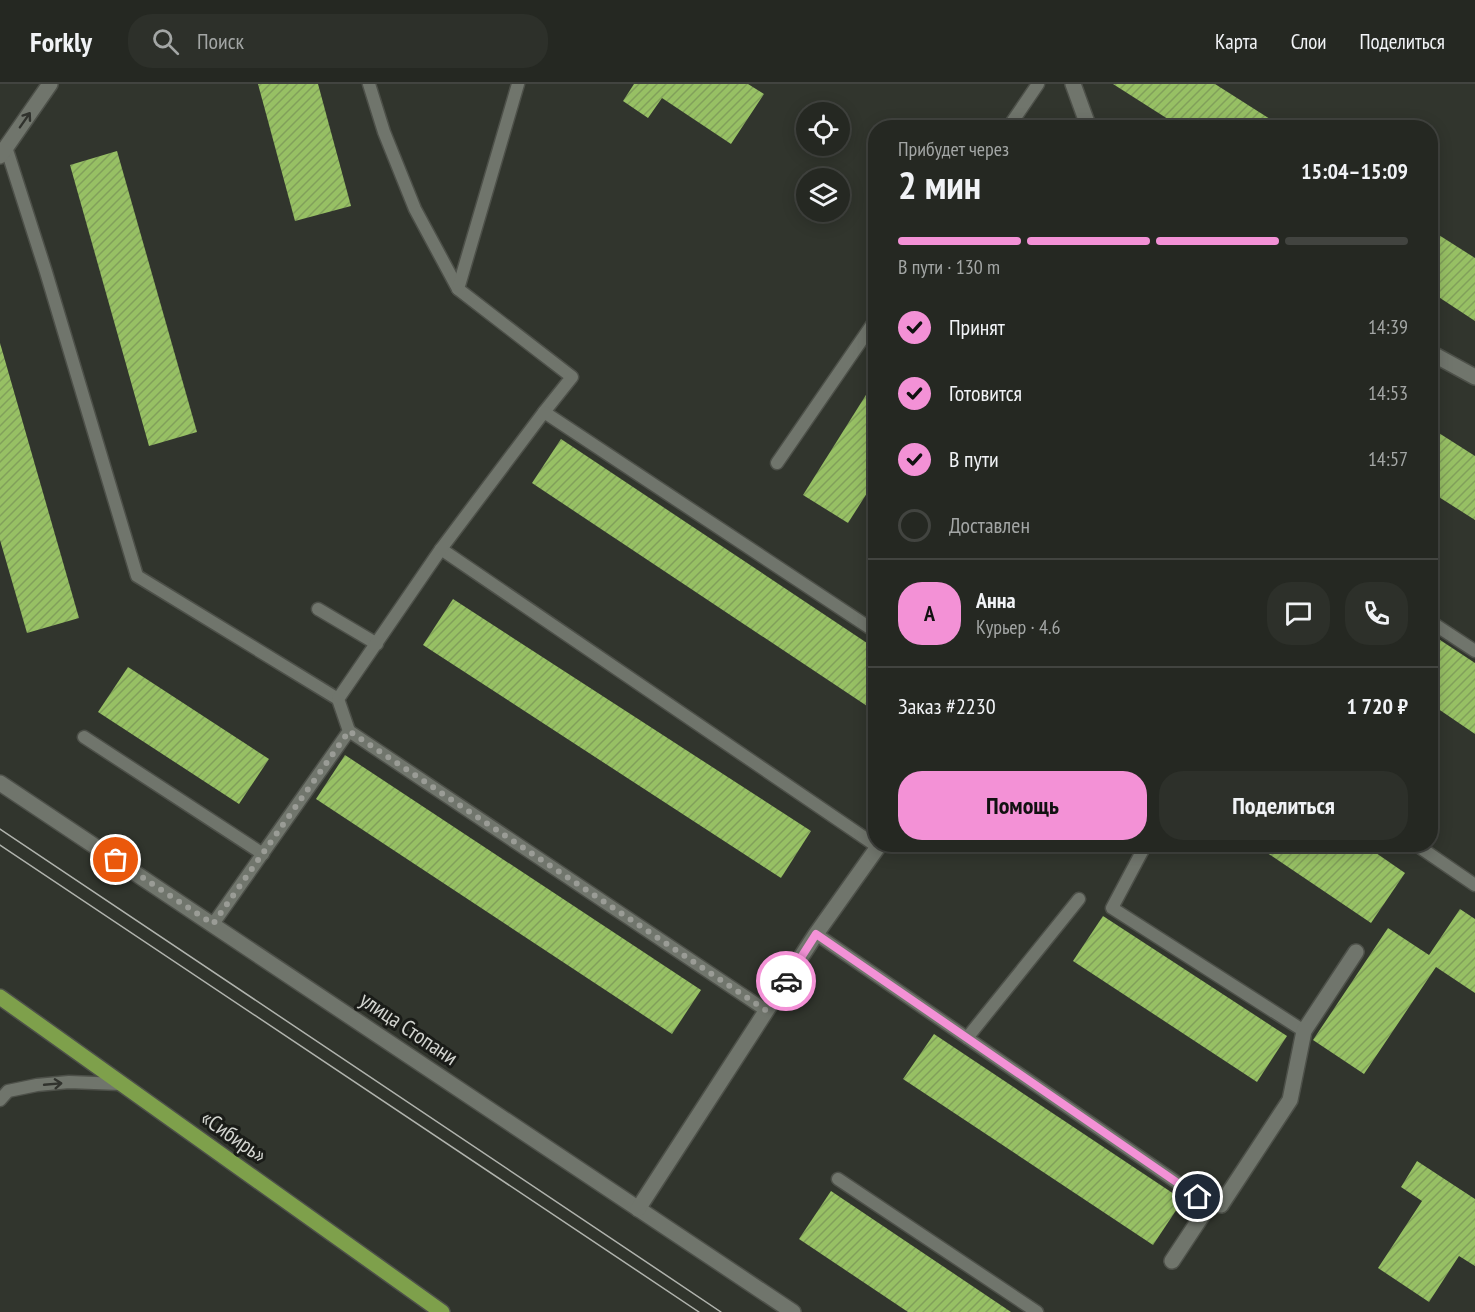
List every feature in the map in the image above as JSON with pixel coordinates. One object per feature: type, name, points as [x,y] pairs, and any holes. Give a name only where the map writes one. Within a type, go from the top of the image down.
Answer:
[{"type":"main road","name":"«Сибирь»","points":[[0,997],[442,1312]]},
{"type":"street","points":[[3,151],[50,84]]},
{"type":"street","points":[[1073,84],[1086,120]]},
{"type":"street","points":[[1438,357],[1475,377]]},
{"type":"street","name":"улица Стопани","points":[[0,783],[793,1312]]},
{"type":"street","points":[[638,1209],[816,934],[875,852]]},
{"type":"street","points":[[1172,1261],[1213,1199],[1221,1205],[1290,1100],[1304,1031]]},
{"type":"lane","points":[[338,699],[441,549],[572,377],[458,289],[415,209],[384,132],[369,84]]},
{"type":"lane","points":[[458,289],[518,84]]},
{"type":"lane","points":[[1013,120],[1038,84]]},
{"type":"lane","points":[[3,151],[42,262],[137,576],[338,699],[349,731],[767,1011]]},
{"type":"lane","points":[[777,463],[868,331]]},
{"type":"lane","points":[[544,412],[868,627]]},
{"type":"lane","points":[[441,549],[868,839]]},
{"type":"lane","points":[[318,609],[377,644]]},
{"type":"lane","points":[[1438,627],[1475,651]]},
{"type":"lane","points":[[213,924],[349,731]]},
{"type":"lane","points":[[84,737],[262,854]]},
{"type":"lane","points":[[1142,852],[1112,908],[1304,1031],[1356,952]]},
{"type":"lane","points":[[1427,852],[1475,885]]},
{"type":"lane","points":[[967,1038],[1080,899]]},
{"type":"lane","points":[[816,934],[1198,1197]]},
{"type":"lane","points":[[0,1100],[8,1091],[37,1085],[69,1082],[120,1084]]},
{"type":"lane","points":[[838,1179],[1037,1312]]},
{"type":"building","points":[[258,84],[318,84],[351,206],[295,221]]},
{"type":"building","points":[[634,84],[748,84],[764,94],[731,144],[662,98],[648,118],[623,101]]},
{"type":"building","points":[[1113,84],[1215,84],[1271,120],[1169,120]]},
{"type":"building","points":[[117,151],[197,432],[149,446],[70,165]]},
{"type":"building","points":[[1438,234],[1475,258],[1475,321],[1438,297]]},
{"type":"building","points":[[0,343],[79,618],[27,633],[0,540]]},
{"type":"building","points":[[868,392],[868,492],[848,523],[803,495]]},
{"type":"building","points":[[1438,432],[1475,456],[1475,520],[1438,496]]},
{"type":"building","points":[[561,439],[868,644],[868,707],[532,483]]},
{"type":"building","points":[[453,599],[811,831],[781,878],[423,645]]},
{"type":"building","points":[[1438,639],[1475,663],[1475,734],[1438,709]]},
{"type":"building","points":[[128,667],[269,759],[239,804],[98,712]]},
{"type":"building","points":[[345,755],[701,990],[672,1034],[316,799]]},
{"type":"building","points":[[1266,852],[1375,852],[1405,873],[1371,923]]},
{"type":"building","points":[[1460,909],[1475,919],[1475,993],[1436,967],[1364,1074],[1313,1040],[1388,928],[1429,955]]},
{"type":"building","points":[[1103,916],[1287,1036],[1257,1082],[1073,961]]},
{"type":"building","points":[[934,1034],[1183,1200],[1153,1245],[903,1079]]},
{"type":"building","points":[[1417,1161],[1475,1199],[1475,1266],[1459,1256],[1429,1302],[1378,1268],[1422,1201],[1401,1187]]},
{"type":"building","points":[[831,1191],[1011,1312],[908,1312],[799,1239]]},
{"type":"tram line","points":[[0,829],[721,1312]]},
{"type":"tram line","points":[[0,845],[699,1312]]},
{"type":"way so far","points":[[116,860],[213,924],[349,731],[767,1011],[786,981]]},
{"type":"route","points":[[786,981],[816,934],[1198,1197]]}]
